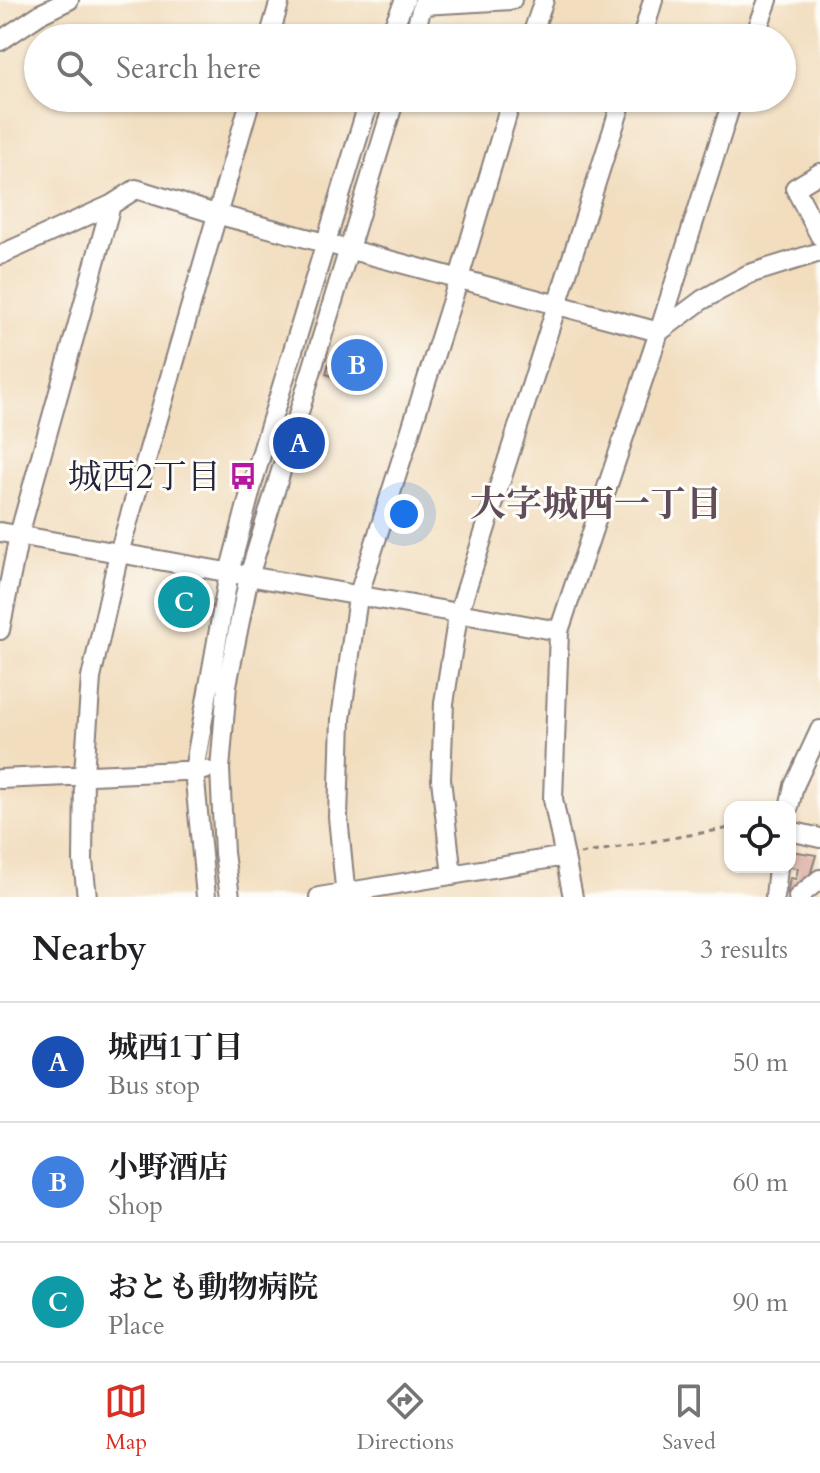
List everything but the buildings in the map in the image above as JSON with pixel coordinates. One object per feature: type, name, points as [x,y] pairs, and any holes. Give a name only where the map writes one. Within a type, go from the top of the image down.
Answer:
[{"type":"street","points":[[0,41],[42,6],[69,0]]},
{"type":"street","points":[[273,24],[280,0]]},
{"type":"street","points":[[394,24],[405,0]]},
{"type":"street","points":[[417,24],[424,2],[512,0]]},
{"type":"street","points":[[536,24],[544,0]]},
{"type":"street","points":[[646,24],[653,0]]},
{"type":"street","points":[[759,24],[768,0]]},
{"type":"street","points":[[87,897],[83,861],[84,773],[91,678],[119,553],[247,112]]},
{"type":"street","points":[[206,897],[194,770],[229,573],[254,478],[366,112]]},
{"type":"street","points":[[230,897],[224,853],[220,769],[227,685],[249,576],[391,112]]},
{"type":"street","points":[[345,895],[338,817],[341,719],[358,597],[508,112]]},
{"type":"street","points":[[452,876],[441,779],[444,703],[458,615],[618,112]]},
{"type":"street","points":[[573,897],[553,799],[559,631],[729,112]]},
{"type":"street","points":[[820,173],[795,188],[820,236]]},
{"type":"street","points":[[0,255],[111,205],[136,189],[216,214],[659,332]]},
{"type":"street","points":[[0,630],[19,535],[111,205]]},
{"type":"street","points":[[659,332],[702,300],[749,274],[820,252]]},
{"type":"street","points":[[0,532],[559,631]]},
{"type":"street","points":[[790,801],[794,786],[820,730]]},
{"type":"street","points":[[0,779],[220,769]]},
{"type":"street","points":[[796,832],[820,838]]},
{"type":"street","points":[[319,897],[565,856]]},
{"type":"street","points":[[775,897],[777,873]]},
{"type":"street","points":[[798,897],[820,879]]},
{"type":"path","points":[[565,856],[724,829]]},
{"type":"place","name":"小野酒店","points":[[357,365]]},
{"type":"place","name":"城西1丁目","points":[[299,443]]},
{"type":"place","name":"城西2丁目","points":[[243,476]]},
{"type":"place","name":"おとも動物病院","points":[[184,602]]},
{"type":"district","name":"大字城西一丁目","points":[[596,503]]}]
